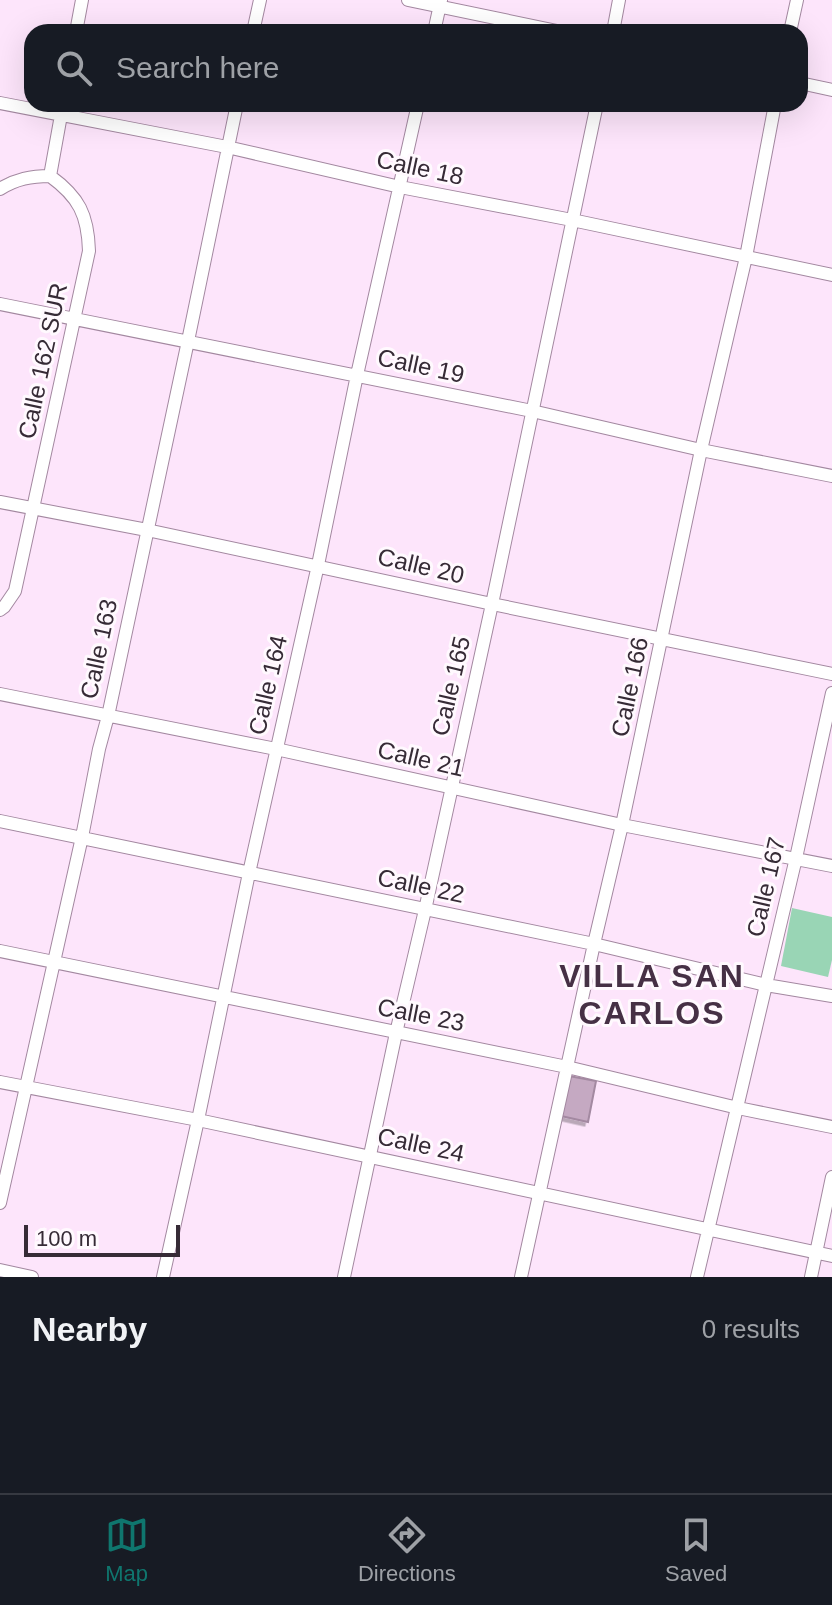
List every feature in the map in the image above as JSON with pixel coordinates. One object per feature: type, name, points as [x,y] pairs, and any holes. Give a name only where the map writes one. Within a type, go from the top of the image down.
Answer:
[{"type":"street","points":[[78,24],[82,0]]},
{"type":"street","points":[[255,24],[260,0]]},
{"type":"street","points":[[408,0],[440,3],[528,24]]},
{"type":"street","points":[[614,24],[619,0]]},
{"type":"street","points":[[792,24],[797,0]]},
{"type":"street","points":[[436,24],[440,3]]},
{"type":"street","points":[[808,85],[832,90]]},
{"type":"street","name":"Calle 18","points":[[0,103],[24,105]]},
{"type":"street","points":[[0,189],[32,176],[50,176],[61,112]]},
{"type":"street","name":"Calle 18","points":[[75,112],[400,187],[832,275]]},
{"type":"street","name":"Calle 163","points":[[0,1203],[82,837],[235,112]]},
{"type":"street","name":"Calle 164","points":[[163,1277],[416,112]]},
{"type":"street","name":"Calle 165","points":[[344,1277],[492,604],[595,112]]},
{"type":"street","name":"Calle 166","points":[[521,1277],[746,257],[773,112]]},
{"type":"street","name":"Calle 162 SUR","points":[[0,610],[15,591],[89,251],[88,230],[76,199],[50,176]]},
{"type":"street","name":"Calle 19","points":[[0,304],[532,411],[832,476]]},
{"type":"street","name":"Calle 20","points":[[0,502],[318,565],[832,674]]},
{"type":"street","name":"Calle 167","points":[[697,1277],[832,693]]},
{"type":"street","name":"Calle 21","points":[[0,694],[832,866]]},
{"type":"street","name":"Calle 22","points":[[0,821],[594,944],[766,985],[832,996]]},
{"type":"street","name":"Calle 23","points":[[0,951],[567,1067],[832,1127]]},
{"type":"street","name":"Calle 24","points":[[0,1082],[198,1120],[832,1256]]},
{"type":"street","points":[[811,1277],[832,1177]]},
{"type":"street","points":[[0,1270],[32,1277]]},
{"type":"green space","points":[[792,908],[832,917],[832,960],[828,977],[781,966]]},
{"type":"building","points":[[569,1076],[596,1081],[588,1122],[561,1116]]},
{"type":"district","name":"VILLA SAN CARLOS","points":[[652,994]]}]
